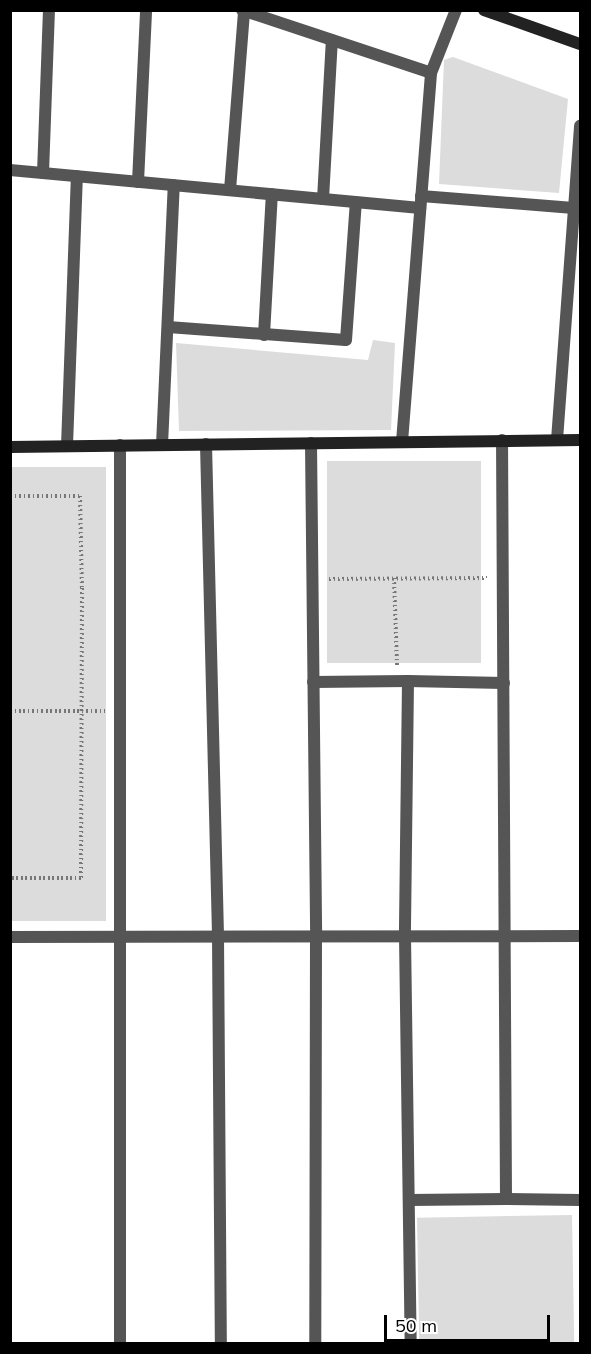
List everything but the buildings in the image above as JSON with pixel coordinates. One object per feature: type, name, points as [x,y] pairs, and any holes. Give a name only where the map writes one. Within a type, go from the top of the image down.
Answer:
[{"type":"street","points":[[43,173],[49,10]]},
{"type":"street","points":[[138,182],[146,10]]},
{"type":"street","points":[[402,442],[431,73],[456,10]]},
{"type":"street","points":[[484,10],[580,44]]},
{"type":"street","points":[[230,190],[243,11],[431,73]]},
{"type":"street","points":[[323,199],[332,40]]},
{"type":"street","points":[[557,440],[580,126]]},
{"type":"street","points":[[10,170],[356,202],[574,208]]},
{"type":"street","points":[[67,446],[77,176]]},
{"type":"street","points":[[162,445],[174,185]]},
{"type":"street","points":[[264,335],[272,194]]},
{"type":"street","points":[[168,327],[346,340],[356,202]]},
{"type":"street","points":[[502,440],[506,1199]]},
{"type":"street","points":[[10,447],[580,440]]},
{"type":"street","points":[[311,443],[316,936],[315,1344]]},
{"type":"street","points":[[206,444],[218,936],[221,1344]]},
{"type":"street","points":[[120,445],[120,1344]]},
{"type":"street","points":[[403,681],[411,1344]]},
{"type":"street","points":[[313,682],[504,683]]},
{"type":"street","points":[[10,937],[580,936]]},
{"type":"street","points":[[409,1200],[580,1200]]},
{"type":"path","points":[[10,496],[80,496],[81,879],[10,878]]},
{"type":"path","points":[[394,578],[403,681]]},
{"type":"path","points":[[313,579],[502,578]]},
{"type":"path","points":[[10,711],[120,711]]},
{"type":"shaded area","points":[[453,57],[568,99],[559,193],[439,184],[444,60]]},
{"type":"shaded area","points":[[373,340],[395,343],[391,430],[179,431],[176,343],[368,360]]},
{"type":"shaded area","points":[[327,461],[481,461],[481,663],[327,663]]},
{"type":"shaded area","points":[[10,467],[106,467],[106,921],[10,921]]},
{"type":"shaded area","points":[[572,1215],[574,1343],[419,1344],[417,1218]]}]
